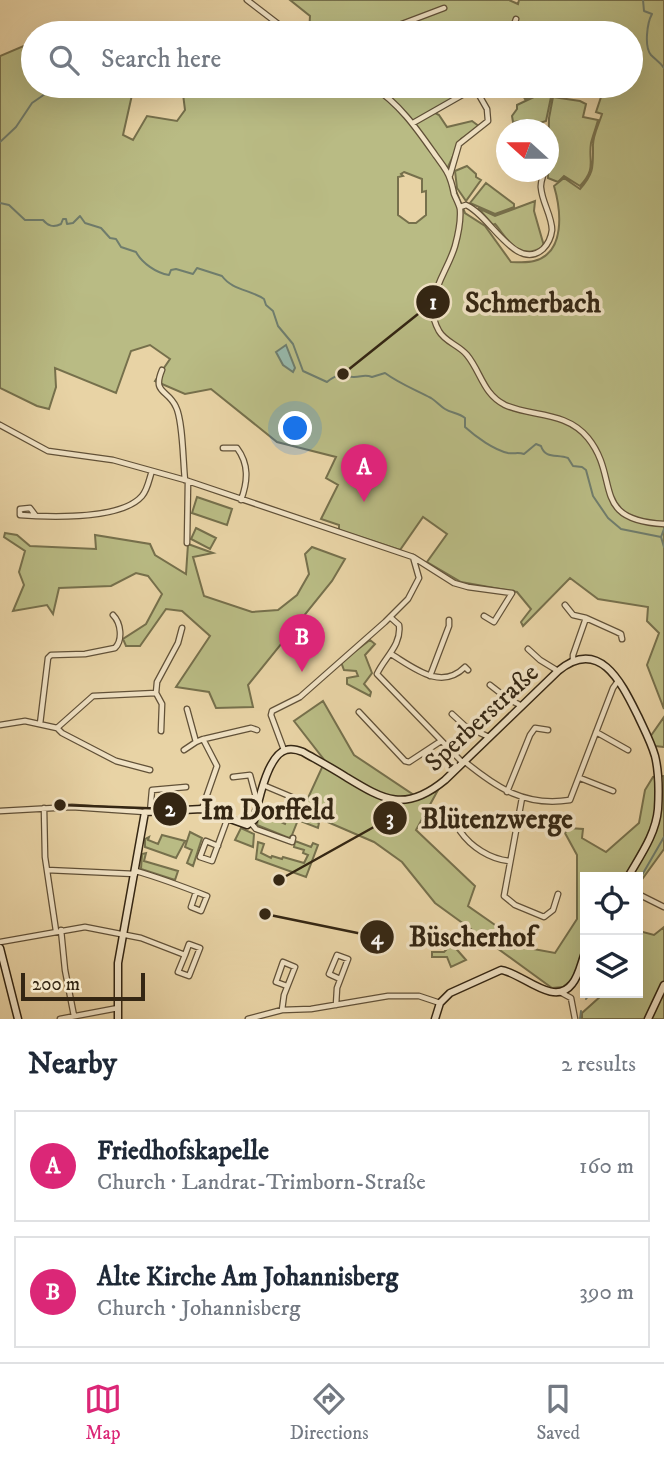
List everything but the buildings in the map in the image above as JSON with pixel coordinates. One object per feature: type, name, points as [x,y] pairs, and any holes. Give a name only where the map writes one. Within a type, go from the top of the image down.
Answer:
[{"type":"street","points":[[247,0],[274,21]]},
{"type":"street","points":[[410,21],[444,8]]},
{"type":"street","points":[[389,98],[413,123],[450,176],[460,207],[455,247],[434,292],[434,320],[443,337],[467,355],[487,391],[500,402],[546,414],[585,434],[600,461],[611,498],[625,516],[642,522],[664,524]]},
{"type":"street","points":[[413,123],[457,98]]},
{"type":"street","points":[[450,176],[459,144],[488,121],[487,109],[482,98]]},
{"type":"street","points":[[460,207],[466,205],[480,213],[515,251],[526,255],[539,253],[549,243],[552,229],[541,188],[542,182]]},
{"type":"street","points":[[162,370],[157,382],[158,387],[178,410],[187,481],[187,543]]},
{"type":"street","points":[[0,425],[48,451],[92,456],[187,481],[413,557],[454,583],[512,593],[494,622],[484,616]]},
{"type":"street","points":[[223,448],[237,448],[244,457],[246,485],[242,500]]},
{"type":"street","points":[[36,516],[75,516],[132,504],[144,493],[152,471]]},
{"type":"street","points":[[251,823],[263,784],[284,750],[271,715],[272,711],[300,697],[408,599],[419,578],[413,557]]},
{"type":"street","points":[[565,605],[573,615],[617,632],[622,639]]},
{"type":"street","points":[[40,724],[48,658],[51,655],[85,654],[115,648],[120,638],[118,620],[113,615]]},
{"type":"street","points":[[390,617],[400,629],[391,654],[377,672],[463,762],[492,783],[522,797],[570,800],[613,688],[619,680],[648,737],[655,757],[658,779],[658,812],[655,826],[631,872]]},
{"type":"street","points":[[573,661],[586,618]]},
{"type":"street","points":[[430,676],[449,620]]},
{"type":"street","points":[[161,731],[162,704],[156,693],[158,677],[178,643],[183,628]]},
{"type":"street","points":[[528,649],[558,671]]},
{"type":"street","points":[[391,654],[430,676],[444,678],[456,675],[465,667],[468,670]]},
{"type":"street","name":"Sperberstraße","points":[[284,750],[303,752],[370,792],[391,800],[408,800],[439,785],[558,671],[573,661],[590,659],[608,667],[619,680]]},
{"type":"street","points":[[490,685],[522,706]]},
{"type":"street","points":[[58,728],[93,696],[156,693]]},
{"type":"street","points":[[187,709],[196,742]]},
{"type":"street","points":[[359,712],[405,761],[409,762],[441,741]]},
{"type":"street","points":[[452,714],[465,726],[489,737]]},
{"type":"street","points":[[0,725],[18,721],[58,728],[62,733],[116,761],[150,770]]},
{"type":"street","points":[[184,750],[203,738],[251,728],[257,730]]},
{"type":"street","points":[[508,792],[530,735],[535,728],[548,730]]},
{"type":"street","points":[[596,732],[628,750]]},
{"type":"street","points":[[202,809],[217,766],[203,738]]},
{"type":"street","points":[[233,778],[250,775],[257,801]]},
{"type":"street","points":[[580,778],[613,792]]},
{"type":"street","points":[[263,784],[294,797]]},
{"type":"street","points":[[118,1019],[118,963],[122,933],[152,790],[186,787]]},
{"type":"street","points":[[522,797],[504,896],[515,905],[544,917],[553,910],[558,894]]},
{"type":"street","points":[[0,811],[44,808],[101,808],[147,812],[202,809],[228,820],[246,825],[251,823]]},
{"type":"street","points":[[44,808],[47,870],[74,1016]]},
{"type":"street","points":[[218,846],[206,841],[200,857],[212,861],[218,846],[228,820]]},
{"type":"street","points":[[251,823],[256,829],[292,842],[293,838]]},
{"type":"street","points":[[460,831],[489,856],[509,861]]},
{"type":"street","points":[[47,870],[135,872],[196,892],[207,896],[201,911],[191,906],[196,892]]},
{"type":"street","points":[[643,896],[664,907]]},
{"type":"street","points":[[0,942],[85,927],[122,933],[185,955]]},
{"type":"street","points":[[189,944],[200,948],[189,976],[178,972],[185,955],[189,944]]},
{"type":"street","points":[[0,948],[18,1019]]},
{"type":"street","points":[[336,1005],[340,979],[348,959],[337,955],[329,974],[340,979]]},
{"type":"street","points":[[282,1010],[287,986],[295,967],[283,962],[276,982],[287,986]]},
{"type":"street","points":[[560,992],[572,984],[580,965]]},
{"type":"street","points":[[435,1019],[440,1003],[450,993],[501,971],[510,972],[571,998],[575,1019]]},
{"type":"street","points":[[648,1019],[664,985]]},
{"type":"street","points":[[248,1019],[282,1010],[402,995],[428,998],[440,1003]]},
{"type":"street","points":[[60,1019],[117,1008]]},
{"type":"green space","points":[[290,0],[509,0],[518,4],[519,0],[664,0],[664,709],[647,665],[659,633],[647,621],[648,607],[598,599],[570,578],[523,626],[521,622],[531,609],[517,592],[461,582],[427,562],[447,534],[423,517],[400,550],[339,530],[339,525],[321,519],[338,485],[326,478],[336,457],[277,442],[211,389],[185,394],[155,381],[170,359],[150,345],[131,351],[116,393],[55,368],[56,387],[49,409],[0,388],[0,56],[21,47],[21,98],[131,98],[123,135],[133,140],[147,116],[177,121],[185,110],[184,98],[460,98],[435,113],[447,127],[472,121],[480,127],[461,139],[447,169],[465,213],[485,226],[511,262],[526,262],[544,256],[552,249],[556,240],[559,218],[554,186],[564,178],[580,189],[592,170],[594,139],[602,114],[596,112],[601,98],[643,98],[643,21],[310,21],[310,16]],"holes":[[[404,172],[422,179],[422,192],[426,191],[426,215],[416,223],[409,223],[398,215],[398,177],[403,176],[401,174]]]},
{"type":"green space","points":[[532,98],[551,98],[546,119],[512,119],[517,105]]},
{"type":"green space","points":[[553,98],[560,98],[586,104],[583,117],[598,120],[591,143],[590,169],[580,186],[564,176],[559,181],[559,119],[549,119]]},
{"type":"green space","points":[[467,166],[481,180],[466,201],[457,188],[455,171]]},
{"type":"green space","points":[[486,183],[514,204],[514,207],[495,214],[470,203]]},
{"type":"green space","points":[[535,201],[534,211],[544,246],[527,252],[515,248],[478,208],[495,216]]},
{"type":"green space","points":[[197,497],[232,509],[227,525],[192,513]]},
{"type":"green space","points":[[196,528],[216,538],[210,549],[191,539]]},
{"type":"green space","points":[[5,533],[17,535],[30,546],[96,549],[95,535],[150,544],[155,555],[186,574],[188,544],[213,553],[193,557],[204,596],[252,612],[278,610],[297,595],[309,574],[305,554],[312,547],[345,559],[332,581],[248,685],[253,707],[216,708],[209,692],[176,687],[210,636],[182,611],[166,609],[140,646],[126,646],[123,639],[146,624],[162,594],[148,576],[136,573],[111,586],[59,588],[53,614],[47,605],[13,611],[24,585],[19,572],[25,551],[4,537]]},
{"type":"green space","points":[[370,640],[375,644],[365,655],[372,673],[364,684],[371,692],[370,696],[347,684],[347,678],[358,676],[356,671],[344,670],[341,662]]},
{"type":"green space","points":[[323,701],[354,755],[420,799],[438,790],[416,830],[475,886],[468,906],[528,948],[555,953],[577,919],[577,855],[565,833],[569,828],[583,829],[582,838],[606,852],[639,823],[645,790],[653,777],[664,776],[664,849],[643,878],[643,872],[580,872],[580,973],[563,987],[552,988],[435,903],[402,862],[374,842],[302,811],[325,761],[294,721]]},
{"type":"green space","points":[[664,717],[664,747],[655,746],[650,737]]},
{"type":"green space","points":[[259,810],[273,813],[272,818],[285,824],[288,816],[292,818],[294,812],[319,823],[318,828],[298,820],[289,838],[257,825]]},
{"type":"green space","points":[[241,828],[254,834],[253,847],[235,840]]},
{"type":"green space","points":[[190,832],[202,838],[193,866],[187,863],[192,850],[185,847]]},
{"type":"green space","points":[[162,835],[185,841],[176,858],[145,847],[145,839],[149,837],[148,840],[158,844]]},
{"type":"green space","points":[[295,841],[311,847],[313,843],[318,845],[306,877],[256,859],[258,842],[264,844],[261,853],[271,858],[283,857],[304,863],[308,855],[303,853],[304,850],[294,847]]},
{"type":"green space","points":[[146,853],[144,861],[178,871],[175,880],[141,869],[142,854]]},
{"type":"green space","points":[[664,927],[664,1019],[582,1019],[582,1013],[599,998],[643,998],[643,932],[654,935]]},
{"type":"green space","points":[[452,944],[466,960],[451,967],[447,957],[432,957],[432,952],[444,952]]},
{"type":"shaded area","points":[[286,345],[295,368],[293,372],[283,365],[276,352]]},
{"type":"waterway","points":[[643,0],[644,11],[652,14],[647,35],[649,51],[664,68]]},
{"type":"waterway","points":[[0,142],[39,98]]},
{"type":"waterway","points":[[0,203],[9,205],[25,220],[43,220],[51,226],[61,224],[63,219],[66,219],[67,224],[73,223],[80,216],[85,223],[101,228],[110,238],[116,239],[121,247],[136,252],[146,264],[164,274],[169,275],[171,270],[176,269],[193,274],[197,268],[222,276],[236,287],[264,299],[273,311],[278,326],[293,344],[303,371],[327,382],[337,376],[372,377],[385,373],[431,398],[447,410],[463,416],[465,427],[497,449],[524,454],[536,444],[541,446],[545,453],[568,458],[573,466],[586,470],[593,496],[608,518],[621,529],[661,537]]},
{"type":"waterway","points":[[664,529],[661,537],[664,547]]},
{"type":"waterway","points":[[643,873],[664,837]]},
{"type":"waterway","points":[[580,1019],[581,1011]]},
{"type":"place","name":"Schmerbach","points":[[343,374]]},
{"type":"place","name":"Friedhofskapelle","points":[[364,502]]},
{"type":"place","name":"Alte Kirche Am Johannisberg","points":[[302,672]]},
{"type":"place","name":"Im Dorffeld","points":[[60,805]]},
{"type":"place","name":"Blütenzwerge","points":[[279,880]]},
{"type":"place","name":"Büscherhof","points":[[265,914]]}]
